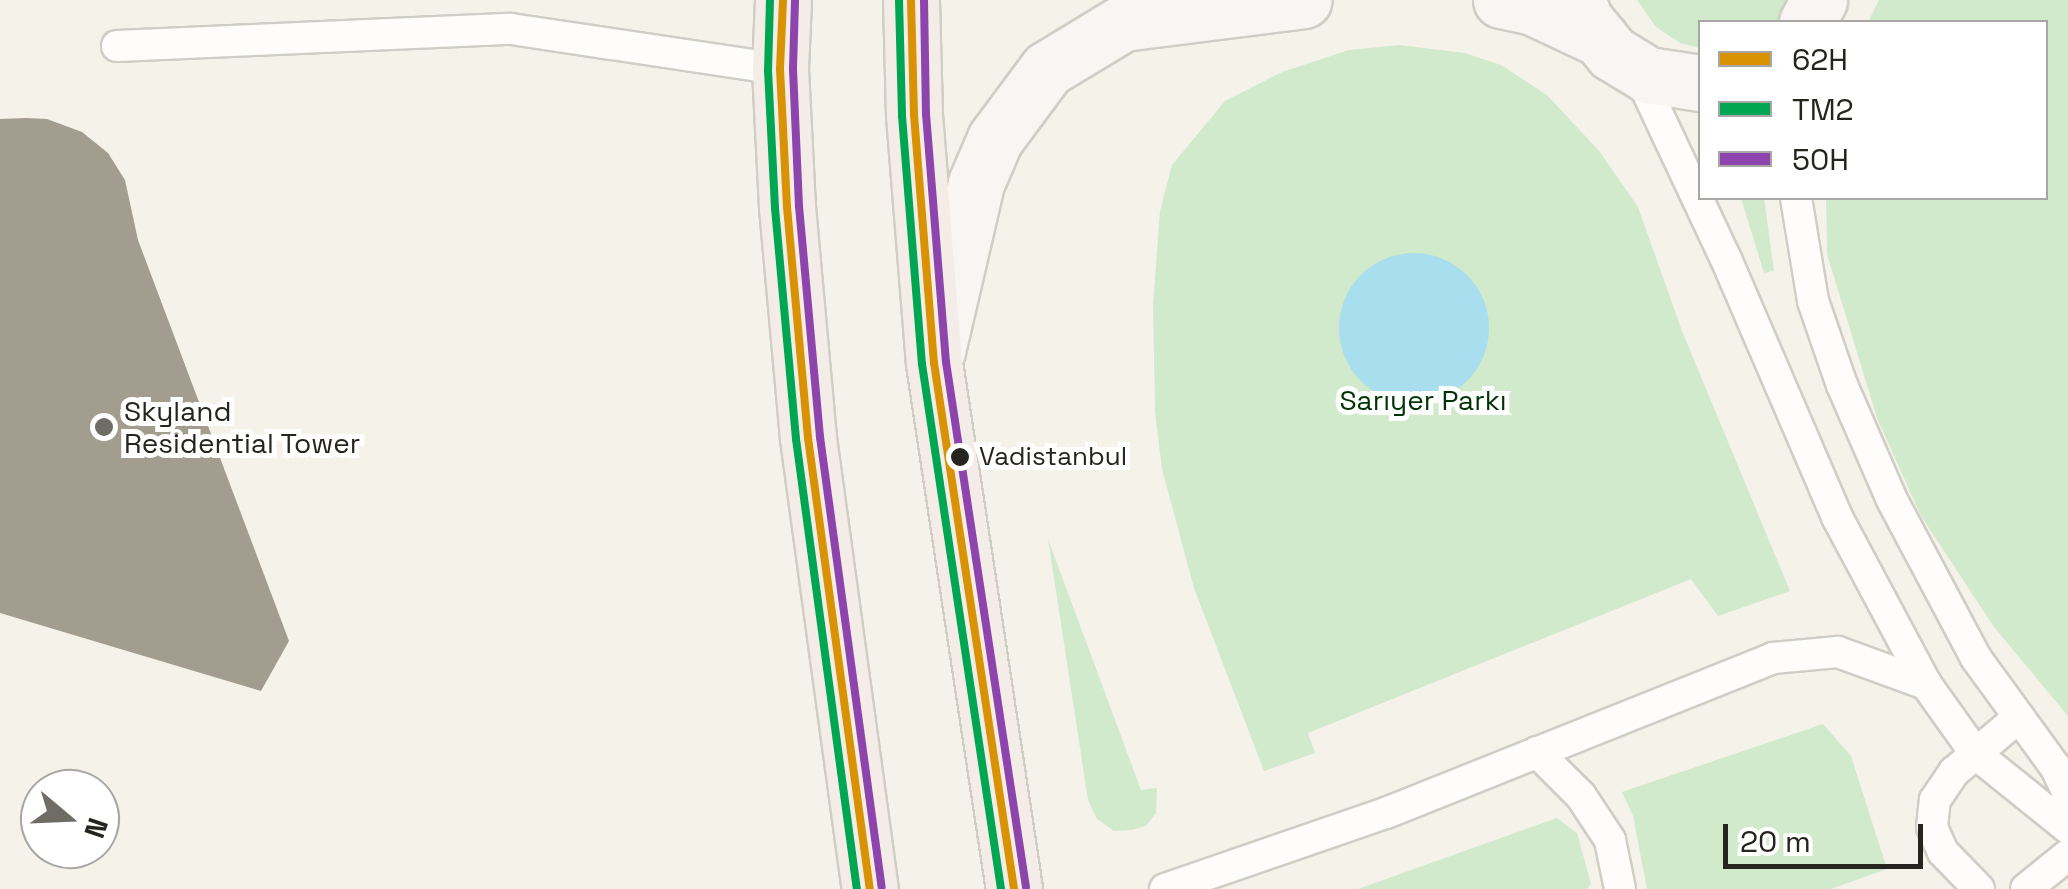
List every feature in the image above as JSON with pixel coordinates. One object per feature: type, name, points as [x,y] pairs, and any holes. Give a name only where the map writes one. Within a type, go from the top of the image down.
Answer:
[{"type":"main road","points":[[783,0],[780,68],[808,438],[870,889]]},
{"type":"main road","points":[[780,68],[806,7],[815,0]]},
{"type":"main road","points":[[911,0],[914,115],[934,364],[1014,889]]},
{"type":"street","points":[[934,364],[976,183],[995,139],[1048,69],[1123,23],[1304,0]]},
{"type":"street","points":[[1501,0],[1533,7],[1605,36],[1675,82],[1698,84]]},
{"type":"lane","points":[[117,46],[512,30],[780,68]]},
{"type":"lane","points":[[1605,36],[1726,259],[1828,499],[1926,684],[1976,754],[2068,828]]},
{"type":"lane","points":[[1796,200],[1814,301],[1842,386],[1892,500],[1976,658],[2068,794]]},
{"type":"lane","points":[[1165,889],[1256,861],[1773,658],[1838,652],[1926,684]]},
{"type":"lane","points":[[1978,889],[1943,852],[1932,827],[1936,800],[1954,772],[2019,718]]},
{"type":"lane","points":[[1537,752],[1581,796],[1610,840],[1620,889]]},
{"type":"lane","points":[[2026,889],[2068,855]]},
{"type":"lane","points":[[1238,889],[1256,861]]},
{"type":"green space","points":[[1637,0],[1794,0],[1779,20],[1698,20],[1698,48],[1680,43],[1656,27]]},
{"type":"green space","points":[[1879,0],[2068,0],[2068,716],[1994,627],[1921,516],[1877,418],[1827,254],[1826,200],[2048,200],[2048,20],[1869,20]]},
{"type":"green space","name":"Sarıyer Parkı","points":[[1399,45],[1465,53],[1501,65],[1547,95],[1600,152],[1638,207],[1682,331],[1790,591],[1718,616],[1691,579],[1308,733],[1315,753],[1264,771],[1194,588],[1162,469],[1155,412],[1153,305],[1160,211],[1172,165],[1225,101],[1282,72],[1349,50]]},
{"type":"green space","points":[[1742,200],[1764,200],[1774,271],[1764,273]]},
{"type":"green space","points":[[1048,539],[1141,790],[1157,788],[1156,813],[1146,826],[1114,831],[1097,819],[1088,800]]},
{"type":"green space","points":[[1823,724],[1851,756],[1887,869],[1831,889],[1647,889],[1633,816],[1622,792]]},
{"type":"green space","points":[[1557,818],[1577,833],[1591,884],[1587,889],[1358,889]]},
{"type":"water","points":[[1414,253],[1443,259],[1467,275],[1483,299],[1489,328],[1483,357],[1467,381],[1443,397],[1414,403],[1385,397],[1361,381],[1345,357],[1339,328],[1345,299],[1361,275],[1385,259]]},
{"type":"building","name":"Skyland Residential Tower","points":[[0,119],[47,119],[82,132],[108,153],[125,180],[138,240],[289,641],[261,691],[0,613]]},
{"type":"transit line","name":"TM2","points":[[770,0],[768,70],[775,208],[796,439],[857,889]]},
{"type":"transit line","name":"62H","points":[[783,0],[780,69],[787,207],[808,438],[870,889]]},
{"type":"transit line","name":"TM2","points":[[899,0],[902,116],[922,364],[1001,889]]},
{"type":"transit line","name":"62H","points":[[911,0],[914,115],[934,363],[1014,889]]},
{"type":"transit line","name":"50H","points":[[924,0],[926,114],[946,362],[1026,887]]},
{"type":"transit line","name":"50H","points":[[795,1],[793,69],[799,206],[820,437],[882,887]]},
{"type":"place","name":"Skyland Residential Tower","points":[[104,427]]},
{"type":"place","name":"Vadistanbul","points":[[960,457]]}]
